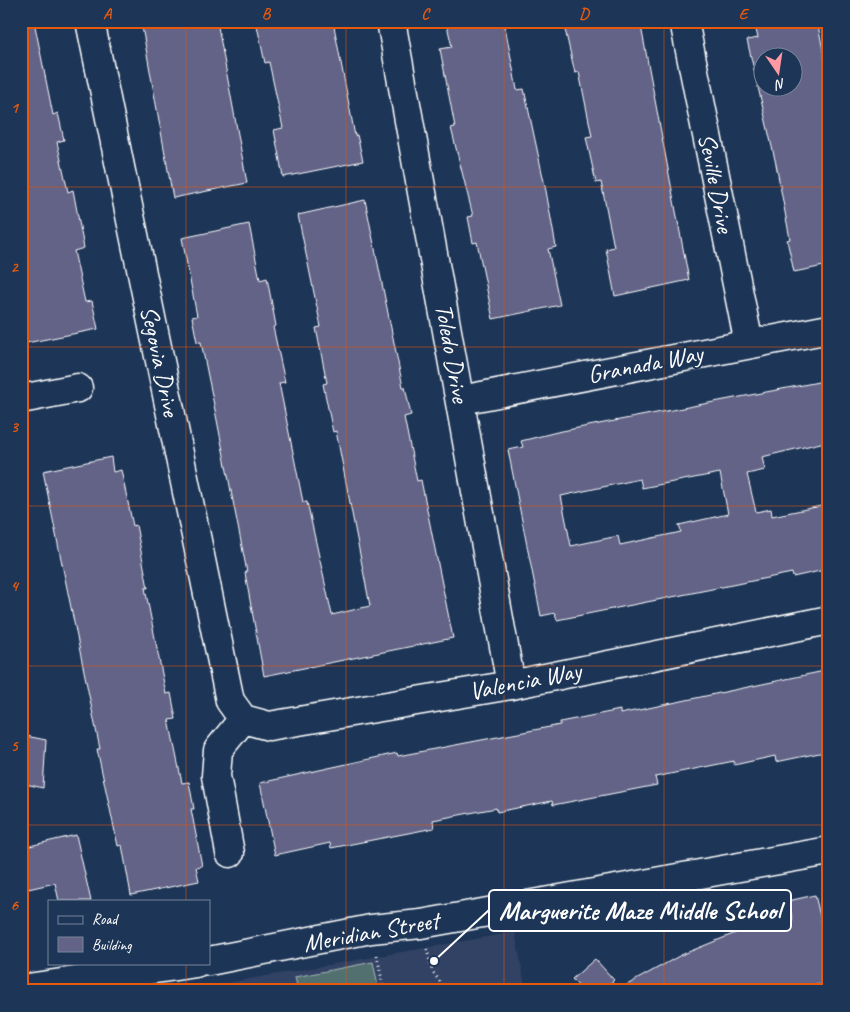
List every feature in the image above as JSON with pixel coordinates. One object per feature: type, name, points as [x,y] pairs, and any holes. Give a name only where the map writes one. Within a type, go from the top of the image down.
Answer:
[{"type":"street","name":"Segovia Drive","points":[[90,21],[237,710]]},
{"type":"street","name":"Toledo Drive","points":[[391,21],[511,685]]},
{"type":"street","name":"Seville Drive","points":[[684,21],[749,344]]},
{"type":"street","name":"Granada Way","points":[[461,400],[829,329]]},
{"type":"street","points":[[21,399],[78,388]]},
{"type":"street","name":"Valencia Way","points":[[237,710],[269,726],[511,685],[829,620]]},
{"type":"street","points":[[230,853],[216,776],[218,750],[237,710]]},
{"type":"street","name":"Meridian Street","points":[[210,961],[371,930],[421,924],[829,852]]},
{"type":"street","points":[[21,989],[189,964]]},
{"type":"path","points":[[421,924],[432,971],[447,991]]},
{"type":"path","points":[[371,930],[384,991]]},
{"type":"shaded area","points":[[515,932],[526,991],[182,991]]},
{"type":"green space","points":[[373,962],[379,991],[298,991],[295,977]]},
{"type":"building","points":[[21,21],[34,21],[53,115],[58,113],[64,140],[57,142],[68,192],[73,190],[84,248],[74,251],[85,302],[92,301],[98,329],[21,344]]},
{"type":"building","points":[[141,21],[217,21],[247,183],[173,198]]},
{"type":"building","points":[[256,21],[333,21],[355,136],[357,135],[363,161],[283,177],[274,130],[283,128],[269,62],[265,63]]},
{"type":"building","points":[[446,21],[504,21],[517,90],[524,89],[546,191],[556,247],[548,249],[560,305],[493,319],[477,242],[473,243],[468,217],[473,216],[451,128],[455,127],[440,49],[452,47]]},
{"type":"building","points":[[580,21],[640,21],[689,280],[615,296],[606,249],[614,247],[601,182],[596,183],[586,137],[592,136],[579,72],[575,73],[564,25]]},
{"type":"building","points":[[754,21],[817,21],[829,79],[829,265],[794,272],[787,240],[790,239],[776,164],[761,98],[802,98],[802,48],[752,48],[752,61],[747,40],[758,38]]},
{"type":"building","points":[[365,200],[403,387],[405,387],[411,415],[404,417],[417,481],[421,480],[453,638],[264,676],[245,573],[247,572],[214,405],[201,342],[197,342],[192,317],[197,316],[182,238],[249,224],[260,280],[267,278],[276,326],[273,327],[285,382],[279,383],[303,502],[307,502],[332,615],[370,606],[336,431],[333,432],[323,384],[327,383],[316,328],[321,327],[298,215]]},
{"type":"building","points":[[829,380],[829,441],[762,457],[765,470],[747,474],[756,512],[771,509],[772,516],[821,506],[829,542],[829,569],[793,577],[792,573],[557,620],[555,613],[541,616],[508,450],[523,447],[521,441],[557,432]],"holes":[[[720,473],[728,514],[679,525],[681,532],[620,545],[618,536],[571,546],[561,496],[640,479],[642,488]]]},
{"type":"building","points":[[111,457],[113,472],[121,470],[133,526],[136,525],[148,588],[145,588],[166,694],[171,693],[176,719],[169,720],[182,783],[189,782],[194,809],[191,809],[202,866],[196,867],[199,881],[131,895],[122,845],[118,846],[97,749],[100,749],[43,471]]},
{"type":"building","points":[[829,670],[829,751],[776,762],[775,756],[734,765],[734,761],[655,777],[657,785],[553,805],[552,801],[497,812],[496,808],[433,820],[434,828],[331,848],[330,843],[275,855],[260,783],[397,753],[398,756],[560,725],[560,722],[620,710],[620,714]]},
{"type":"building","points":[[21,735],[46,740],[43,788],[21,783]]},
{"type":"building","points":[[76,835],[91,900],[59,900],[55,883],[28,889],[21,848]]},
{"type":"building","points":[[815,895],[824,933],[829,932],[829,983],[778,991],[616,991],[681,955],[753,926],[793,921],[788,901]]},
{"type":"building","points":[[595,959],[614,980],[602,991],[583,991],[572,979]]},
{"type":"place","name":"Marguerite Maze Middle School","points":[[434,961]]}]
